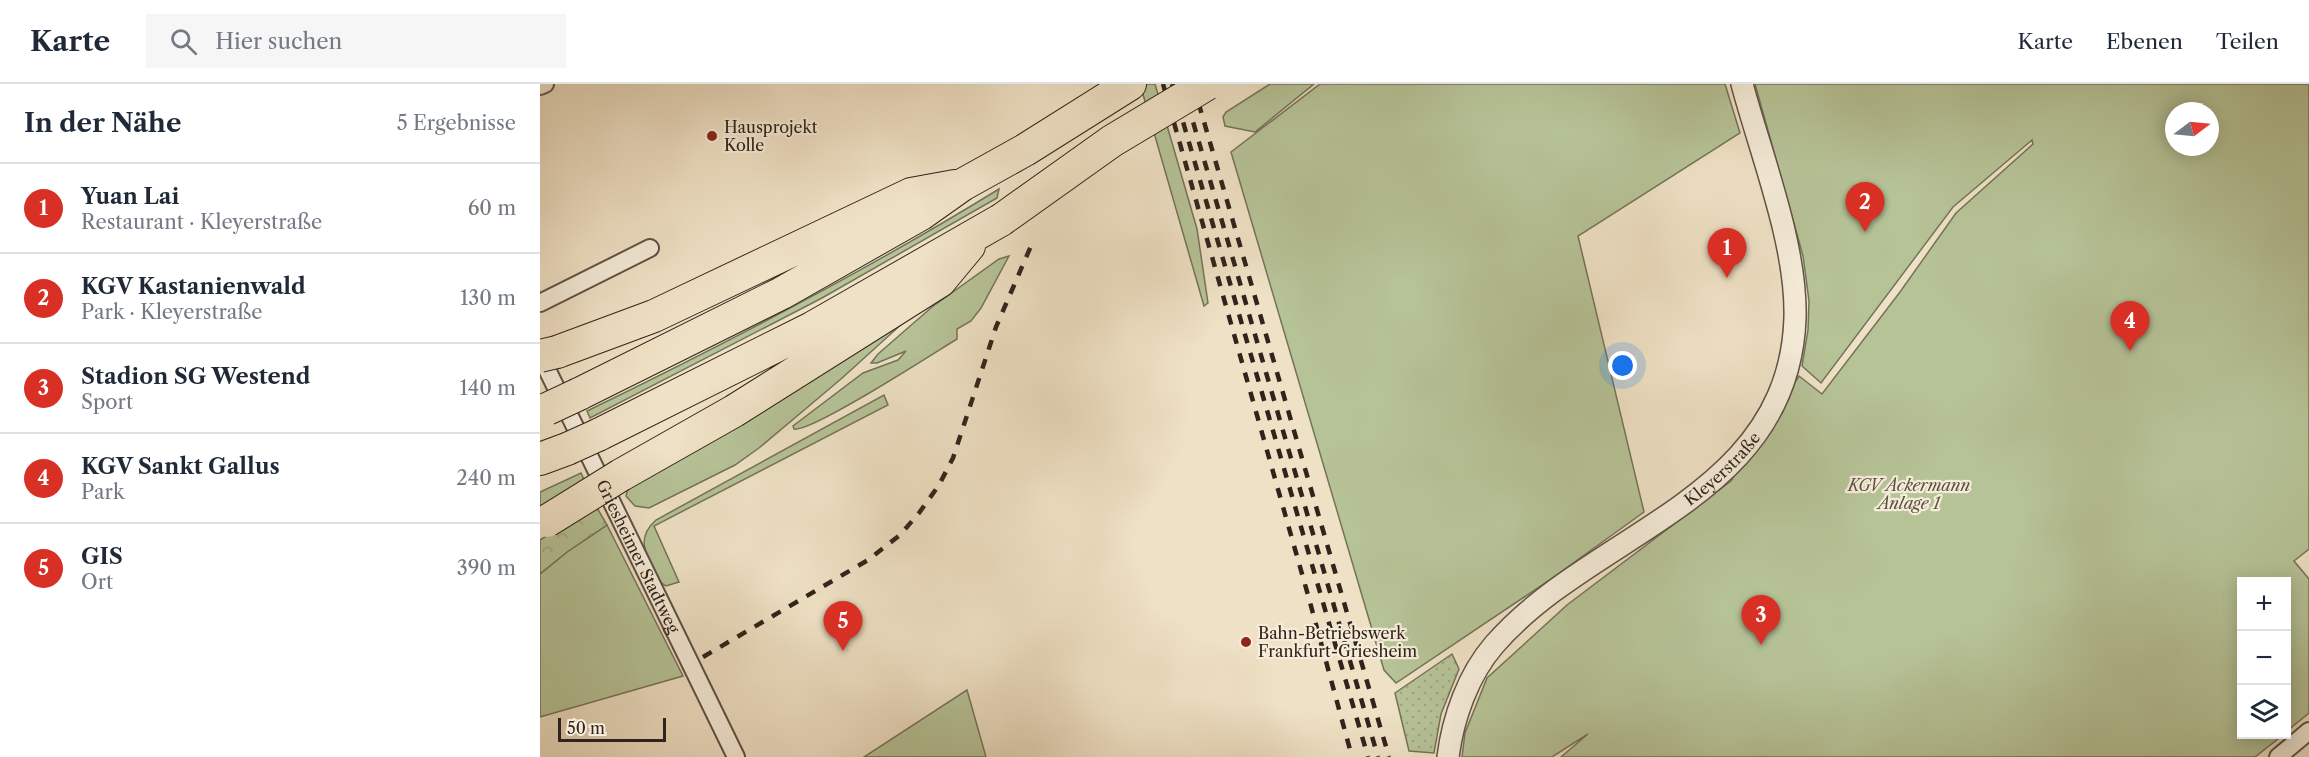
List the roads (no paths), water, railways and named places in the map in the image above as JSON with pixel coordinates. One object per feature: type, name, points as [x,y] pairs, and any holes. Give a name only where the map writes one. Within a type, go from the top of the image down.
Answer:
[{"type":"highway","points":[[544,411],[782,293],[921,214],[962,185],[1025,150],[1130,84]]},
{"type":"highway","points":[[553,454],[598,435],[812,328],[991,225],[1112,141],[1207,84]]},
{"type":"highway","points":[[546,354],[654,316],[910,194],[962,185]]},
{"type":"highway","points":[[544,524],[621,475],[734,411],[940,280],[991,225]]},
{"type":"street","points":[[540,86],[544,84]]},
{"type":"street","name":"Kleyerstraße","points":[[1448,757],[1455,719],[1468,687],[1492,646],[1550,594],[1717,478],[1751,441],[1772,407],[1790,362],[1795,300],[1788,253],[1742,84]]},
{"type":"street","points":[[540,303],[650,248]]},
{"type":"street","name":"Griesheimer Stadtweg","points":[[546,354],[736,757]]},
{"type":"street","points":[[2278,757],[2309,731]]},
{"type":"railway","points":[[1163,84],[1352,757]]},
{"type":"railway","points":[[1172,84],[1368,757]]},
{"type":"railway","points":[[1182,84],[1378,757]]},
{"type":"railway","points":[[1193,84],[1389,757]]},
{"type":"railway","points":[[703,657],[868,560],[900,535],[919,513],[939,485],[953,458],[996,327],[1034,239]]},
{"type":"place","name":"Hausprojekt Kolle","points":[[712,136]]},
{"type":"place","name":"KGV Kastanienwald","points":[[1865,232]]},
{"type":"place","name":"Yuan Lai","points":[[1727,278]]},
{"type":"place","name":"KGV Sankt Gallus","points":[[2130,351]]},
{"type":"place","name":"Bahn-Betriebswerk Frankfurt-Griesheim","points":[[1246,642]]},
{"type":"place","name":"Stadion SG Westend","points":[[1761,645]]},
{"type":"place","name":"GIS","points":[[843,651]]},
{"type":"park label","name":"KGV Ackermann Anlage 1","points":[[1909,494]]}]
